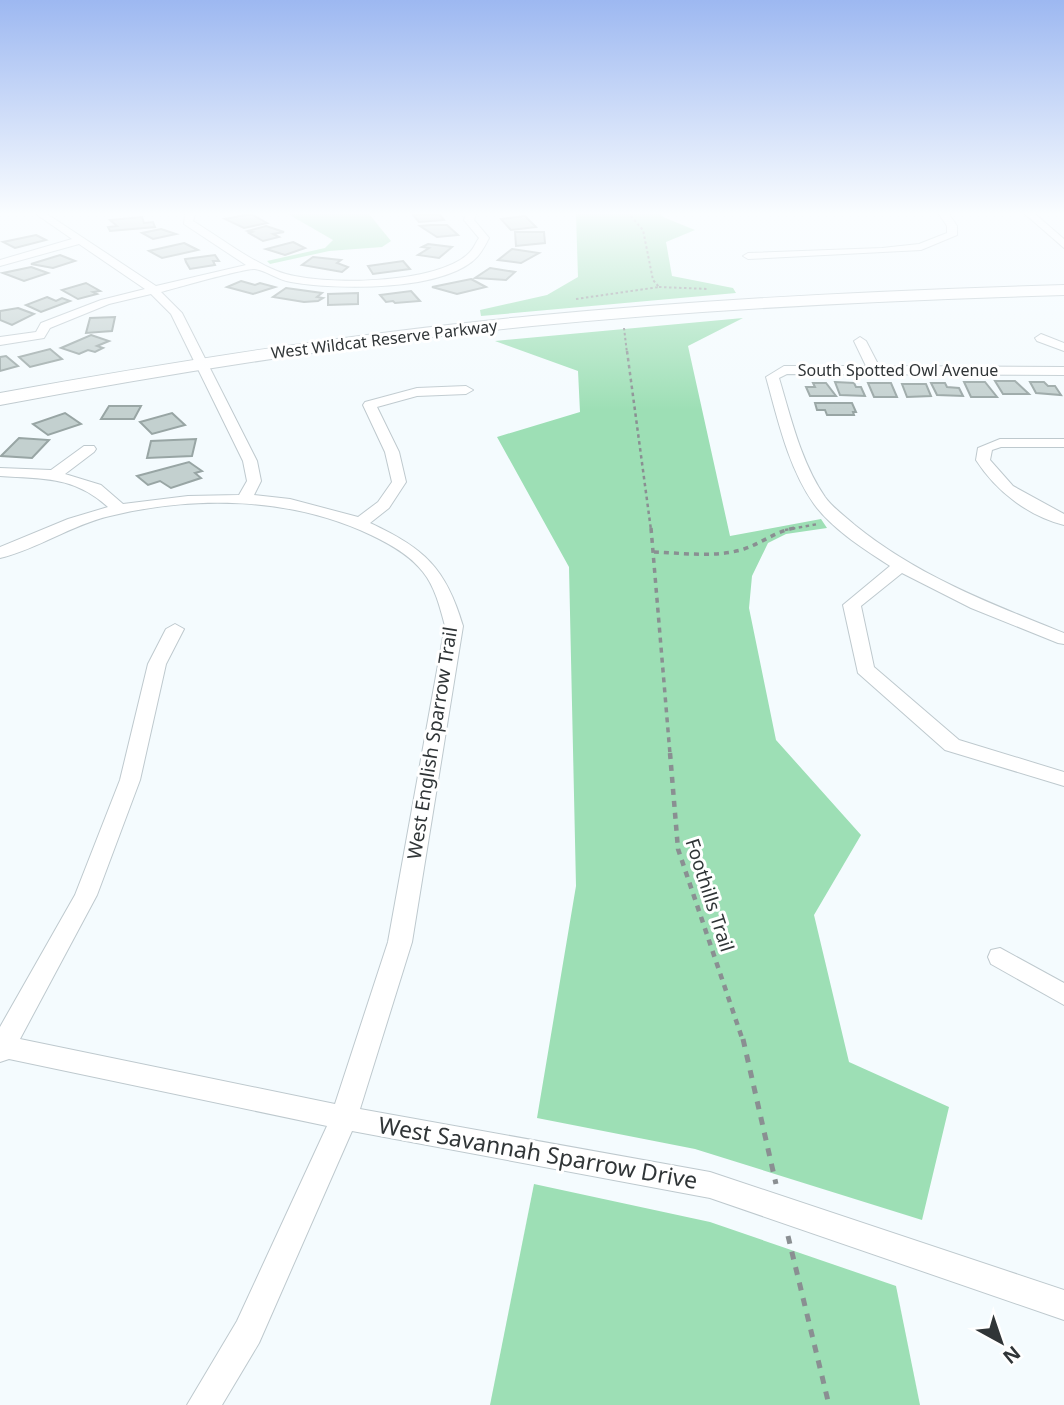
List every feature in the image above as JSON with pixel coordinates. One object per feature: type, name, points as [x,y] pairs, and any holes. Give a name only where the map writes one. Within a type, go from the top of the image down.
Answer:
[{"type":"main road","name":"West Wildcat Reserve Parkway","points":[[0,399],[203,363],[429,332],[641,310],[829,297],[1064,290]]},
{"type":"street","points":[[137,280],[152,289],[176,313],[203,363],[250,461],[254,481],[244,499]]},
{"type":"street","points":[[0,341],[40,335],[45,326],[105,302],[194,280]]},
{"type":"street","points":[[295,280],[322,284],[365,284],[397,280]]},
{"type":"street","points":[[1041,338],[1064,347]]},
{"type":"street","points":[[860,341],[874,370]]},
{"type":"street","name":"South Spotted Owl Avenue","points":[[1064,371],[784,370],[772,377],[796,457],[821,502],[859,537],[901,565],[981,607],[1064,639]]},
{"type":"street","points":[[361,523],[384,505],[399,482],[392,452],[370,405],[384,398],[434,389],[466,390]]},
{"type":"street","points":[[1064,443],[1000,443],[985,448],[983,460],[990,472],[1007,489],[1033,507],[1064,520]]},
{"type":"street","points":[[54,475],[89,449]]},
{"type":"street","points":[[0,472],[54,475],[96,488],[119,509]]},
{"type":"street","name":"West English Sparrow Trail","points":[[0,553],[60,527],[119,509],[185,501],[244,499],[312,506],[361,523],[400,544],[429,566],[445,594],[454,626],[400,942],[344,1118],[248,1332],[203,1405]]},
{"type":"street","points":[[901,565],[852,606],[864,669],[952,744],[1064,779]]},
{"type":"street","points":[[1,1048],[86,895],[130,780],[157,664],[175,629]]},
{"type":"street","points":[[1000,957],[1064,995]]},
{"type":"street","name":"West Savannah Sparrow Drive","points":[[1,1048],[344,1118],[710,1185],[1064,1305]]},
{"type":"path","points":[[653,280],[659,287]]},
{"type":"path","points":[[577,299],[659,287],[714,290]]},
{"type":"path","name":"Foothills Trail","points":[[614,326],[624,327],[654,552],[678,849],[741,1030],[829,1405]]},
{"type":"path","points":[[654,552],[720,554],[744,550],[782,530],[841,520]]},
{"type":"green space","points":[[574,280],[690,280],[733,288],[736,293],[481,316],[480,310],[547,295]]},
{"type":"green space","points":[[743,318],[688,346],[730,536],[821,519],[827,528],[786,534],[768,543],[752,576],[749,608],[776,740],[861,835],[814,915],[849,1062],[949,1107],[922,1220],[695,1149],[537,1118],[576,886],[569,567],[497,437],[580,412],[578,371],[495,341]]},
{"type":"green space","points":[[534,1184],[710,1222],[896,1286],[920,1405],[490,1405]]},
{"type":"building","points":[[472,280],[486,287],[457,294],[432,287]]},
{"type":"building","points":[[241,281],[275,287],[253,294],[227,287]]},
{"type":"building","points":[[86,283],[100,291],[78,299],[62,290]]},
{"type":"building","points":[[286,288],[322,293],[317,297],[323,298],[304,302],[273,297]]},
{"type":"building","points":[[411,291],[420,301],[386,302],[380,295]]},
{"type":"building","points":[[358,293],[358,304],[328,305],[328,294]]},
{"type":"building","points":[[47,297],[56,301],[62,298],[70,301],[41,312],[26,305]]},
{"type":"building","points":[[18,308],[34,314],[12,325],[0,320],[0,311]]},
{"type":"building","points":[[115,317],[112,331],[86,333],[90,318]]},
{"type":"building","points":[[91,335],[109,341],[97,346],[103,348],[95,352],[88,350],[79,354],[61,348]]},
{"type":"building","points":[[50,349],[62,359],[30,367],[19,357]]},
{"type":"building","points":[[6,356],[18,366],[0,371],[0,357]]},
{"type":"building","points":[[995,381],[1015,381],[1029,394],[1003,394]]},
{"type":"building","points":[[835,382],[854,383],[856,387],[861,387],[865,396],[840,395]]},
{"type":"building","points":[[964,382],[985,382],[997,397],[971,397]]},
{"type":"building","points":[[1030,382],[1044,382],[1048,386],[1055,386],[1061,395],[1036,393]]},
{"type":"building","points":[[813,383],[826,383],[836,396],[810,396],[806,387],[815,387]]},
{"type":"building","points":[[868,383],[891,383],[897,397],[874,397]]},
{"type":"building","points":[[931,383],[945,383],[947,387],[959,388],[963,396],[937,395]]},
{"type":"building","points":[[902,384],[926,384],[931,396],[907,397]]},
{"type":"building","points":[[815,403],[852,403],[856,412],[853,412],[854,415],[827,415],[825,410],[817,410]]},
{"type":"building","points":[[109,406],[141,406],[134,419],[101,419]]},
{"type":"building","points":[[65,413],[81,424],[48,435],[33,424]]},
{"type":"building","points":[[172,413],[185,425],[152,434],[140,422]]},
{"type":"building","points":[[19,438],[49,440],[32,458],[1,456]]},
{"type":"building","points":[[196,439],[192,456],[147,458],[151,441]]},
{"type":"building","points":[[189,462],[202,471],[195,473],[201,478],[171,488],[160,481],[148,485],[137,476]]}]
